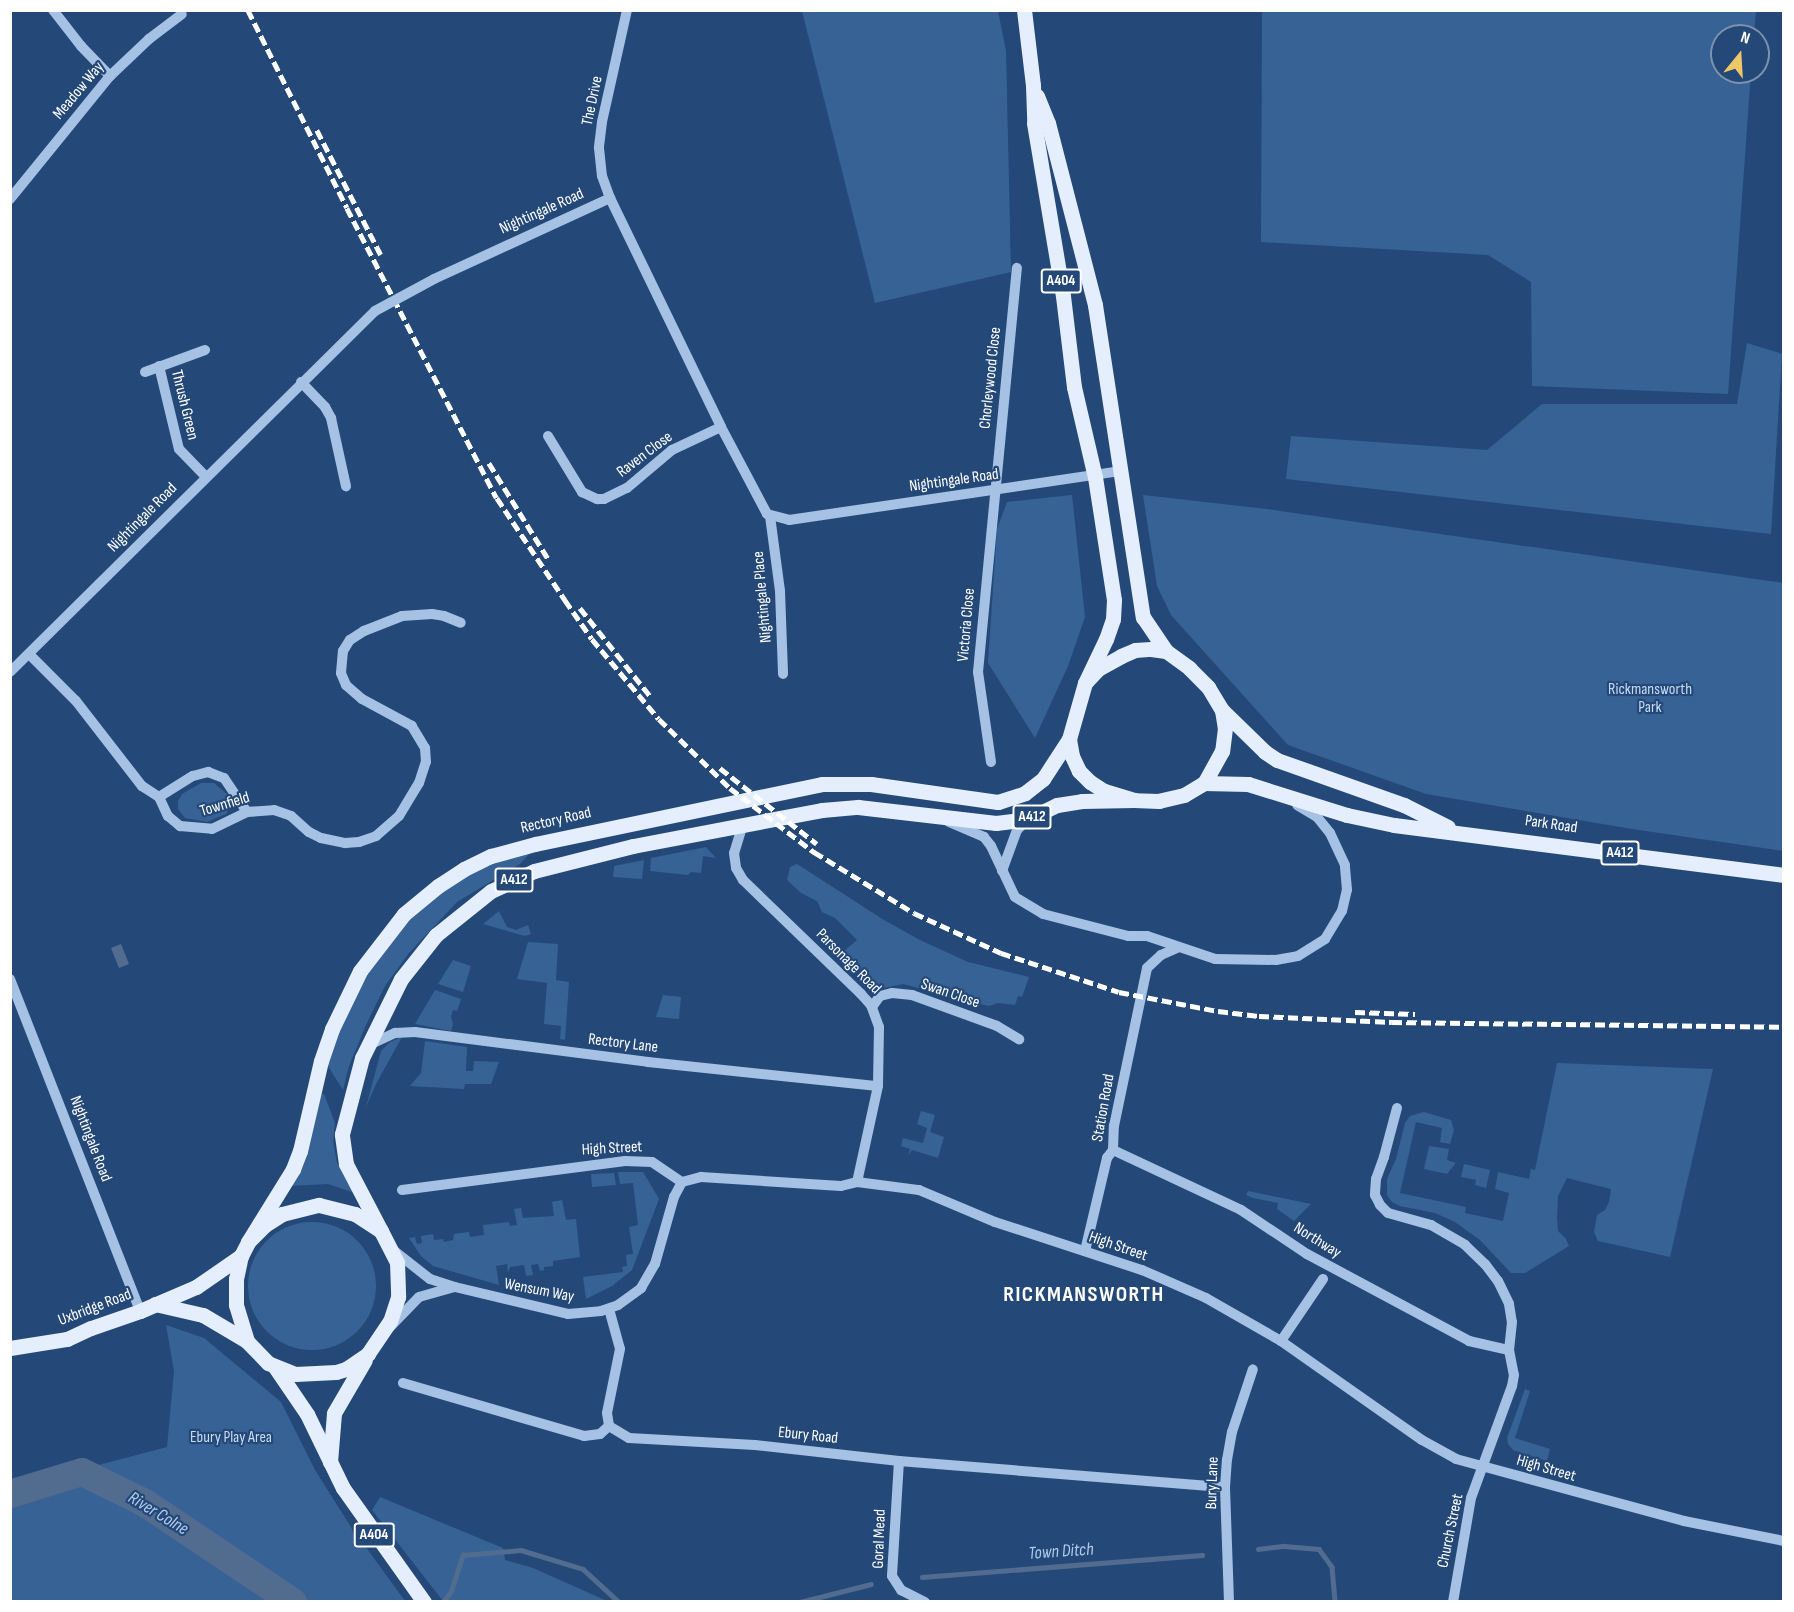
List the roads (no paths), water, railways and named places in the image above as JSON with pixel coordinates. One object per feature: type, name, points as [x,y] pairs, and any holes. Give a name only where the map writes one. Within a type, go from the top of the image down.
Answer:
[{"type":"main road","name":"A404","points":[[1024,10],[1033,85],[1034,123],[1063,296],[1074,387],[1095,477],[1114,600],[1113,619],[1085,683]]},
{"type":"main road","name":"A404","points":[[1033,85],[1048,123],[1095,305],[1143,617],[1166,651]]},
{"type":"main road","points":[[1151,649],[1166,651],[1202,681],[1222,710],[1225,728],[1222,751],[1204,783],[1176,797],[1159,801],[1134,800],[1104,791],[1085,776],[1072,756],[1069,739],[1085,683],[1098,669],[1135,650],[1151,649]]},
{"type":"main road","name":"Park Road","points":[[1222,710],[1265,752],[1277,760],[1404,805],[1456,831]]},
{"type":"main road","name":"Rectory Road","points":[[244,1249],[293,1169],[300,1151],[325,1051],[360,971],[404,914],[438,886],[464,869],[491,856],[535,844],[822,784],[871,784],[998,802],[1025,794],[1043,779],[1069,739]]},
{"type":"main road","name":"Park Road","points":[[1204,783],[1242,783],[1347,815],[1394,825],[1456,831],[1784,875]]},
{"type":"main road","name":"A412","points":[[381,1231],[346,1164],[342,1134],[368,1046],[401,979],[436,935],[491,891],[534,870],[633,846],[822,810],[849,808],[929,814],[996,823],[1028,819],[1066,804],[1134,800]]},
{"type":"main road","points":[[247,1341],[236,1305],[236,1279],[244,1249],[282,1214],[319,1205],[355,1214],[381,1231],[392,1249],[399,1278],[398,1297],[384,1334],[368,1354],[334,1413],[330,1464]]},
{"type":"main road","name":"A412","points":[[155,1304],[196,1287],[244,1249]]},
{"type":"main road","points":[[155,1304],[203,1315],[247,1341],[275,1367],[295,1374],[318,1374],[346,1369],[368,1354]]},
{"type":"main road","name":"Uxbridge Road","points":[[10,1348],[67,1340],[91,1328],[155,1304]]},
{"type":"main road","name":"A404","points":[[275,1367],[307,1414],[330,1464],[369,1528],[424,1602]]},
{"type":"street","points":[[53,10],[91,58],[110,76]]},
{"type":"street","name":"The Drive","points":[[610,198],[601,167],[602,122],[627,10]]},
{"type":"street","name":"Meadow Way","points":[[10,199],[110,76],[149,39],[182,14]]},
{"type":"street","name":"Nightingale Road","points":[[10,672],[375,311],[434,279],[610,198],[721,427],[757,498],[770,516],[789,520],[1095,477],[1121,471]]},
{"type":"street","name":"Chorleywood Close","points":[[995,491],[1017,268]]},
{"type":"street","name":"Thrush Green","points":[[145,372],[205,350]]},
{"type":"street","name":"Thrush Green","points":[[159,366],[179,449],[206,477]]},
{"type":"street","points":[[301,382],[325,407],[331,418],[346,486]]},
{"type":"street","name":"Raven Close","points":[[548,436],[582,492],[597,499],[604,499],[627,488],[672,450],[721,427]]},
{"type":"street","name":"Victoria Close","points":[[991,762],[978,672],[995,491]]},
{"type":"street","name":"Nightingale Place","points":[[770,516],[780,591],[783,674]]},
{"type":"street","name":"Townfield","points":[[29,654],[76,701],[142,786],[159,797],[174,822],[180,826],[212,829],[247,812],[274,810],[283,813],[309,832],[345,843],[369,840],[389,827],[408,804],[419,783],[426,762],[425,748],[412,726],[351,692],[341,673],[343,651],[350,640],[364,631],[402,616],[444,616],[461,623]]},
{"type":"street","points":[[159,797],[193,776],[208,772],[219,775],[228,783],[247,812]]},
{"type":"street","points":[[929,814],[984,837],[991,846],[1015,897],[1043,914],[1128,936],[1147,936],[1215,959],[1276,960],[1298,956],[1312,950],[1331,933],[1345,900],[1347,881],[1345,865],[1330,833],[1311,812],[1260,788]]},
{"type":"street","points":[[1002,871],[1017,830],[1028,819]]},
{"type":"street","name":"Parsonage Road","points":[[743,824],[734,853],[736,868],[743,880],[872,1007],[879,1027],[878,1086],[857,1182]]},
{"type":"street","name":"Station Road","points":[[1084,1251],[1107,1158],[1113,1150],[1114,1126],[1147,968],[1161,955],[1177,948]]},
{"type":"street","name":"Nightingale Road","points":[[10,979],[140,1311]]},
{"type":"street","name":"Swan Close","points":[[872,1007],[880,996],[892,993],[912,995],[997,1026],[1019,1039]]},
{"type":"street","name":"Rectory Lane","points":[[368,1046],[394,1033],[415,1032],[682,1066],[878,1086]]},
{"type":"street","points":[[1397,1108],[1375,1187],[1380,1205],[1388,1214],[1431,1225],[1465,1245],[1485,1264],[1498,1281],[1509,1304],[1512,1322],[1509,1350],[1513,1367],[1512,1386],[1483,1468]]},
{"type":"street","name":"Northway","points":[[1113,1150],[1241,1210],[1307,1254],[1469,1341],[1509,1350]]},
{"type":"street","name":"High Street","points":[[402,1190],[625,1161],[652,1162],[682,1182],[701,1177],[841,1186],[857,1182],[918,1190],[995,1222],[1142,1270],[1206,1298],[1281,1341],[1422,1440],[1456,1459],[1684,1521],[1784,1541]]},
{"type":"street","name":"Wensum Way","points":[[392,1249],[430,1279],[455,1287],[568,1314],[586,1314],[609,1309],[641,1288],[646,1280],[655,1264],[674,1197],[682,1182]]},
{"type":"street","points":[[1281,1341],[1323,1279]]},
{"type":"street","name":"Wensum Way","points":[[384,1334],[419,1297],[455,1287]]},
{"type":"street","points":[[403,1383],[584,1436],[600,1434],[609,1426],[607,1413],[620,1349],[609,1309]]},
{"type":"street","name":"Bury Lane","points":[[1229,1602],[1225,1487],[1232,1432],[1253,1369]]},
{"type":"street","name":"Ebury Road","points":[[609,1426],[629,1438],[755,1445],[899,1461],[1225,1487]]},
{"type":"street","name":"Goral Mead","points":[[899,1461],[892,1576],[901,1590],[925,1602]]},
{"type":"street","name":"Church Street","points":[[1453,1602],[1471,1498],[1483,1468]]},
{"type":"waterway","name":"River Colne","points":[[10,1494],[82,1472],[145,1503],[293,1602]]},
{"type":"waterway","name":"Town Ditch","points":[[1258,1549],[1284,1546],[1319,1549],[1332,1567],[1335,1602]]},
{"type":"waterway","name":"Town Ditch","points":[[443,1602],[451,1591],[463,1555],[521,1550],[583,1569],[619,1602]]},
{"type":"waterway","name":"Town Ditch","points":[[922,1577],[1202,1555]]},
{"type":"waterway","name":"Town Ditch","points":[[800,1602],[871,1584]]},
{"type":"railway","points":[[248,10],[347,208],[497,498],[565,600],[592,639],[659,719],[730,788],[814,852],[914,913],[1001,953],[1119,992],[1218,1011],[1259,1016],[1392,1022],[1784,1027]]},
{"type":"railway","points":[[317,130],[381,255]]},
{"type":"railway","points":[[489,463],[549,560]]},
{"type":"railway","points":[[580,608],[651,697]]},
{"type":"railway","points":[[720,768],[817,844]]},
{"type":"railway","points":[[1355,1012],[1415,1014]]},
{"type":"district","name":"RICKMANSWORTH","points":[[1084,1295]]},
{"type":"park label","name":"Rickmansworth Park","points":[[1650,699]]},
{"type":"park label","name":"Ebury Play Area","points":[[231,1438]]}]
